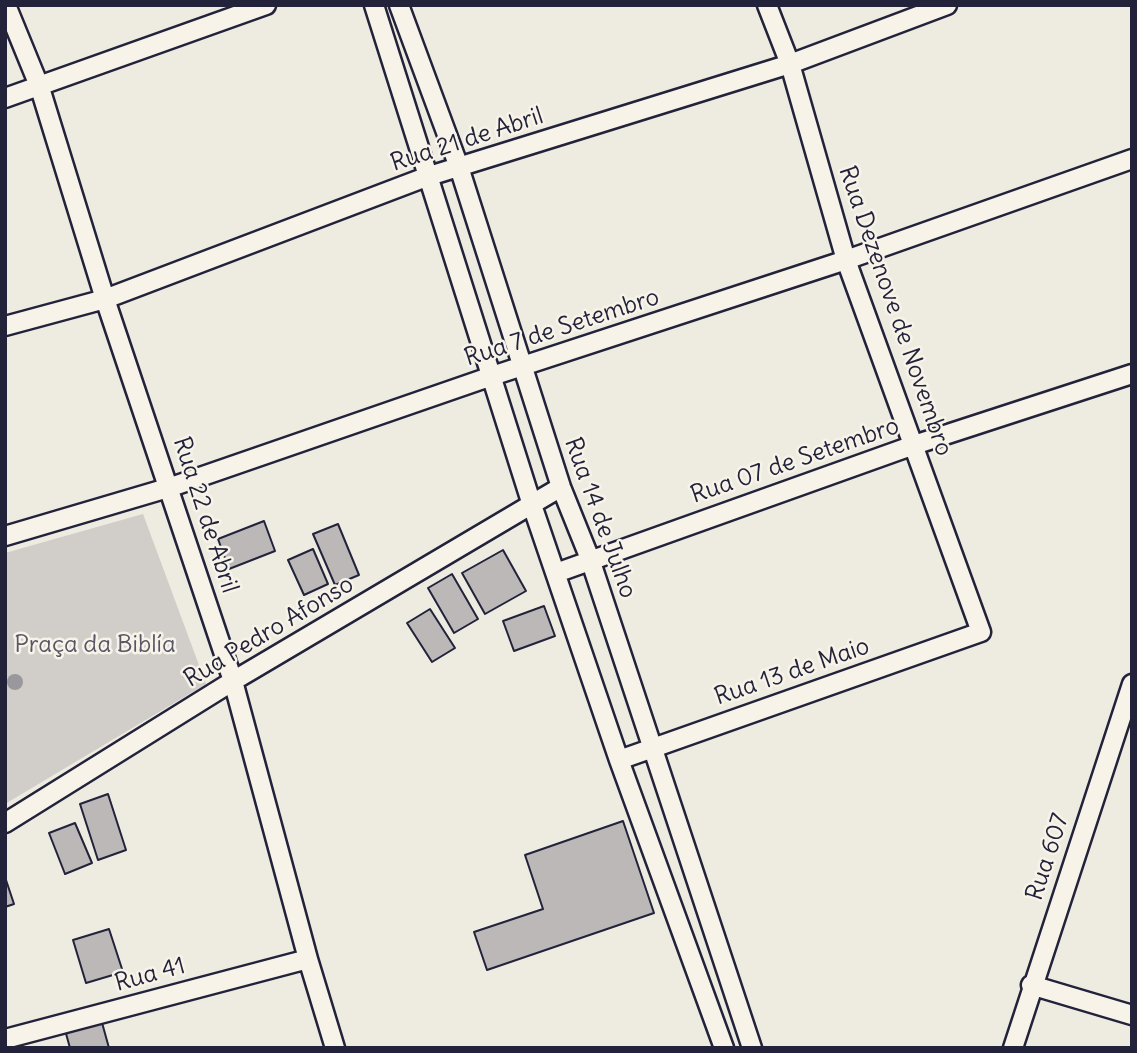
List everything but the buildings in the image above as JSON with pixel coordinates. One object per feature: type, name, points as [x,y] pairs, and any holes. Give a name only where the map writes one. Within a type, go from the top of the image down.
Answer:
[{"type":"street","name":"Rua 22 de Abril","points":[[6,5],[40,88],[105,299],[171,487],[233,681],[308,959],[335,1048]]},
{"type":"street","points":[[5,98],[40,88],[266,5]]},
{"type":"street","points":[[374,5],[426,177],[532,505],[720,1047],[751,1042]]},
{"type":"street","name":"Rua 14 de Julho","points":[[399,5],[459,167],[561,487],[590,559],[751,1042]]},
{"type":"street","name":"Rua Dezenove de Novembro","points":[[767,5],[790,64],[846,260],[981,632]]},
{"type":"street","name":"Rua 21 de Abril","points":[[5,326],[105,299],[426,177],[790,64],[947,5]]},
{"type":"street","name":"Rua 7 de Setembro","points":[[5,536],[171,487],[492,376],[846,260],[1132,159]]},
{"type":"street","name":"Rua 07 de Setembro","points":[[556,573],[914,445],[1132,374]]},
{"type":"street","name":"Rua Pedro Afonso","points":[[5,823],[233,681],[561,487]]},
{"type":"street","name":"Rua 13 de Maio","points":[[619,760],[981,632]]},
{"type":"street","name":"Rua 607","points":[[1013,1048],[1031,985],[1132,684]]},
{"type":"street","points":[[654,855],[685,843]]},
{"type":"street","name":"Rua 41","points":[[5,1039],[308,959]]},
{"type":"street","points":[[1031,985],[1132,1016]]},
{"type":"green space","name":"Praça da Biblía","points":[[143,514],[206,684],[5,804],[5,553]]}]
